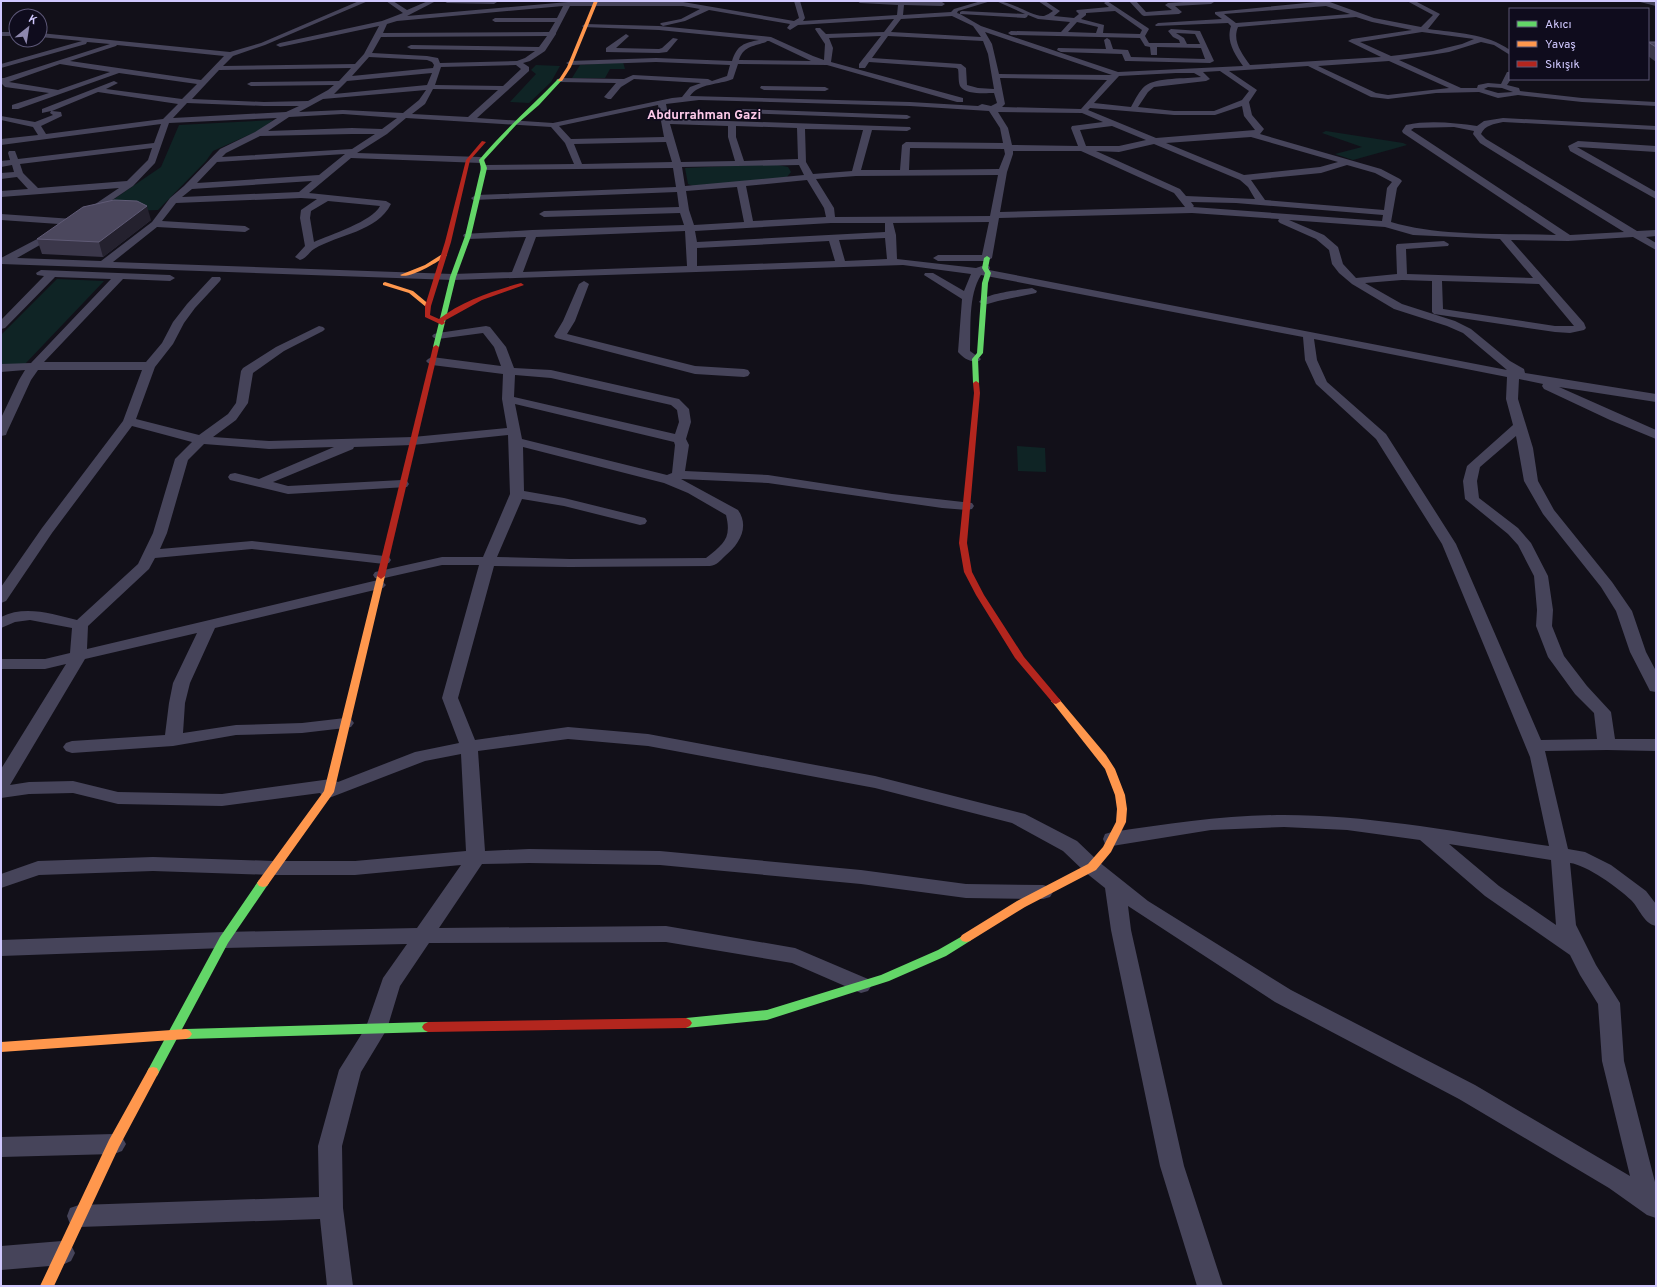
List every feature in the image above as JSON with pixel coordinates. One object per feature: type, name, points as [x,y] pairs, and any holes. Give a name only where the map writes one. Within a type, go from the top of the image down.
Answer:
[{"type":"street","points":[[48,36],[230,54],[255,47],[365,1]]},
{"type":"street","points":[[389,1],[406,12],[411,12]]},
{"type":"street","points":[[396,19],[430,1]]},
{"type":"street","points":[[448,1],[546,3],[556,1]]},
{"type":"street","points":[[683,4],[693,1]]},
{"type":"street","points":[[685,99],[686,95],[701,85],[730,77],[738,52],[747,45],[771,39],[786,32],[802,18],[797,1]]},
{"type":"street","points":[[859,1],[920,3],[954,9],[1075,20],[1105,25],[1102,35],[1110,48],[1125,52],[1128,59],[1210,61],[1198,32],[1171,31],[1158,25],[1144,14],[1132,1]]},
{"type":"street","points":[[859,1],[859,3],[866,4],[863,18]]},
{"type":"street","points":[[255,47],[274,46],[381,21],[568,4],[582,6],[596,3],[683,4],[795,23],[919,15],[988,1]]},
{"type":"street","points":[[999,1],[1038,17]]},
{"type":"street","points":[[1041,1],[1057,11],[1047,18]]},
{"type":"street","points":[[1105,1],[1146,29],[1142,36],[1142,45],[1155,60],[1159,72]]},
{"type":"street","points":[[1277,1],[1290,7]]},
{"type":"street","points":[[1410,1],[1437,14],[1422,29],[1352,41],[1459,90]]},
{"type":"street","points":[[1639,1],[1656,4]]},
{"type":"street","points":[[854,70],[862,66],[900,16],[901,2]]},
{"type":"street","points":[[1144,14],[1179,12],[1168,4],[1210,2],[1229,11]]},
{"type":"street","points":[[47,1286],[114,1144],[224,940],[330,788],[412,441],[452,281],[468,236],[483,164],[515,123],[537,104],[560,80],[570,63],[596,3]]},
{"type":"street","points":[[659,28],[664,24],[681,20],[692,16],[701,10],[722,3]]},
{"type":"street","points":[[919,15],[920,3]]},
{"type":"street","points":[[1247,66],[1234,45],[1232,23],[1217,14],[1229,11],[1324,3],[1358,16],[1382,22],[1496,43],[1509,52]]},
{"type":"street","points":[[246,89],[349,75],[438,67],[518,63],[525,61],[542,49],[553,34],[558,20],[568,4]]},
{"type":"street","points":[[1252,4],[1264,9]]},
{"type":"street","points":[[356,5],[365,10]]},
{"type":"street","points":[[954,9],[977,27],[1046,50],[1069,68],[1115,76]]},
{"type":"street","points":[[1063,34],[1075,20],[1084,14],[1076,9],[1116,9]]},
{"type":"street","points":[[488,12],[486,20],[558,20]]},
{"type":"street","points":[[1158,25],[1232,23],[1358,16]]},
{"type":"street","points":[[104,264],[155,224],[173,200],[189,186],[223,150],[258,134],[287,115],[331,92],[376,47],[381,21]]},
{"type":"street","points":[[811,22],[829,41],[831,67]]},
{"type":"street","points":[[1126,25],[1138,24]]},
{"type":"street","points":[[449,47],[460,34],[471,27]]},
{"type":"street","points":[[977,27],[984,39],[995,76],[1001,104],[992,109]]},
{"type":"street","points":[[584,29],[659,28],[771,39],[831,67]]},
{"type":"street","points":[[584,29],[622,35],[609,50],[632,51],[664,50],[672,39],[684,30]]},
{"type":"street","points":[[1171,31],[1175,36],[1182,39],[1185,46]]},
{"type":"street","points":[[994,32],[1142,36]]},
{"type":"street","points":[[379,35],[553,34]]},
{"type":"street","points":[[824,36],[886,34],[984,39]]},
{"type":"street","points":[[995,76],[1069,68],[1115,76],[1247,66],[1309,64],[1387,58],[1450,50],[1470,44],[1479,39]]},
{"type":"street","points":[[1,66],[94,40]]},
{"type":"street","points":[[2,81],[121,43]]},
{"type":"street","points":[[879,44],[886,44]]},
{"type":"street","points":[[1046,50],[1110,48],[1142,45],[1204,46]]},
{"type":"street","points":[[403,47],[542,49]]},
{"type":"street","points":[[632,51],[626,61],[627,67],[632,72],[713,82]]},
{"type":"street","points":[[3,261],[73,222],[130,184],[152,162],[166,121],[230,54]]},
{"type":"street","points":[[17,55],[32,57]]},
{"type":"street","points":[[301,195],[352,153],[384,132],[422,102],[428,94],[431,81],[438,67],[435,60],[427,58],[367,55]]},
{"type":"street","points":[[570,63],[656,60],[831,67],[854,70],[992,109],[1004,128],[1009,154],[1003,172],[982,272],[968,298],[964,352],[975,359]]},
{"type":"street","points":[[867,60],[958,66],[962,68],[962,83],[965,87],[978,90],[997,91]]},
{"type":"street","points":[[60,62],[203,83]]},
{"type":"street","points":[[470,120],[526,69],[518,63]]},
{"type":"street","points":[[1309,64],[1376,96],[1388,97],[1459,90],[1480,90],[1500,95],[1511,95],[1518,93],[1566,99],[1656,104]]},
{"type":"street","points":[[217,68],[349,75]]},
{"type":"street","points":[[1215,113],[1245,102],[1253,90],[1220,68]]},
{"type":"street","points":[[1133,109],[1148,87],[1155,84],[1194,82],[1206,79],[1195,70]]},
{"type":"street","points":[[1,118],[36,125],[55,118],[59,115],[45,111],[12,106],[117,71]]},
{"type":"street","points":[[608,97],[632,72]]},
{"type":"street","points":[[45,111],[138,74]]},
{"type":"street","points":[[232,103],[260,74]]},
{"type":"street","points":[[211,75],[349,75]]},
{"type":"street","points":[[1085,108],[1115,76]]},
{"type":"street","points":[[1503,86],[1509,76]]},
{"type":"street","points":[[560,80],[623,81]]},
{"type":"street","points":[[2,81],[8,85],[57,92]]},
{"type":"street","points":[[701,85],[726,87]]},
{"type":"street","points":[[756,88],[826,86],[820,101]]},
{"type":"street","points":[[1480,90],[1480,88],[1484,86],[1503,86],[1516,90],[1518,93]]},
{"type":"street","points":[[320,98],[430,87],[505,88]]},
{"type":"street","points":[[98,90],[185,101],[232,103],[310,103]]},
{"type":"street","points":[[321,132],[348,104],[342,95]]},
{"type":"street","points":[[1,142],[166,121],[340,112],[553,125],[685,99],[820,101],[992,109],[1133,109],[1174,113],[1215,113],[1254,123]]},
{"type":"street","points":[[740,162],[732,137],[735,124],[745,111],[751,99]]},
{"type":"street","points":[[906,145],[1119,149],[1154,141],[1251,134],[1258,132],[1260,129],[1248,116],[1245,102]]},
{"type":"street","points":[[662,103],[669,139],[677,165],[682,189],[684,210],[690,228],[692,269]]},
{"type":"street","points":[[904,173],[907,117],[910,104]]},
{"type":"street","points":[[442,321],[427,316],[428,306],[444,255],[468,160],[492,132],[504,123],[519,108]]},
{"type":"street","points":[[1085,108],[1112,124],[1243,178],[1251,185],[1262,202]]},
{"type":"street","points":[[745,111],[907,117]]},
{"type":"street","points":[[1656,128],[1502,120],[1487,123],[1479,129],[1477,134],[1483,141],[1656,247]]},
{"type":"street","points":[[665,121],[907,129]]},
{"type":"street","points":[[1112,124],[1075,128],[1083,149],[1177,191],[1192,210]]},
{"type":"street","points":[[36,125],[45,136],[50,147]]},
{"type":"street","points":[[553,125],[569,142],[579,167]]},
{"type":"street","points":[[1479,129],[1444,125],[1414,126],[1409,127],[1406,131],[1568,238]]},
{"type":"street","points":[[801,126],[802,162],[829,208],[831,220]]},
{"type":"street","points":[[856,173],[868,128]]},
{"type":"street","points":[[258,134],[364,131],[384,132]]},
{"type":"street","points":[[1251,134],[1378,171],[1390,176],[1397,181],[1392,188],[1386,224]]},
{"type":"street","points":[[569,142],[669,139]]},
{"type":"street","points":[[1656,149],[1578,144],[1572,146],[1573,149],[1656,196]]},
{"type":"street","points":[[1,154],[16,155],[157,145]]},
{"type":"street","points":[[214,160],[352,153],[468,160],[483,164],[579,167],[740,162],[802,162]]},
{"type":"street","points":[[1,164],[16,155]]},
{"type":"street","points":[[16,155],[19,174],[35,191]]},
{"type":"street","points":[[1243,178],[1321,170],[1347,162]]},
{"type":"street","points":[[476,198],[682,189],[856,173],[1003,172]]},
{"type":"street","points":[[1,176],[19,174]]},
{"type":"street","points":[[189,186],[322,178]]},
{"type":"street","points":[[1,194],[130,184]]},
{"type":"street","points":[[741,184],[749,224]]},
{"type":"street","points":[[173,200],[301,195],[386,204],[382,212],[375,218],[347,232],[310,247],[300,257]]},
{"type":"street","points":[[544,233],[545,195]]},
{"type":"street","points":[[310,247],[305,218],[306,210],[327,197]]},
{"type":"street","points":[[1183,199],[1262,202],[1388,213]]},
{"type":"street","points":[[544,214],[684,210]]},
{"type":"street","points":[[468,236],[690,228],[831,220],[994,217],[1192,210],[1386,224],[1413,232],[1451,235],[1568,238],[1656,233]]},
{"type":"street","points":[[1271,215],[1320,237],[1334,249],[1334,255],[1337,263],[1344,273],[1354,282],[1397,306],[1455,325],[1469,332],[1513,371]]},
{"type":"street","points":[[1,217],[73,222]]},
{"type":"street","points":[[889,219],[891,235],[898,262]]},
{"type":"street","points":[[155,224],[245,229]]},
{"type":"street","points":[[521,282],[532,233]]},
{"type":"street","points":[[692,245],[891,235]]},
{"type":"street","points":[[1402,277],[1401,246],[1454,243],[1451,235]]},
{"type":"street","points":[[1397,306],[1556,329],[1570,330],[1580,328],[1580,325],[1503,236]]},
{"type":"street","points":[[834,238],[841,264]]},
{"type":"street","points":[[778,240],[782,266]]},
{"type":"street","points":[[403,275],[427,266],[444,255]]},
{"type":"street","points":[[30,273],[385,284],[436,281],[521,282],[692,269],[898,262],[926,258],[982,272],[1513,371],[1531,377],[1614,418],[1656,435]]},
{"type":"street","points":[[3,261],[403,275],[436,281]]},
{"type":"street","points":[[898,262],[982,272],[1032,291],[1234,326],[1304,333]]},
{"type":"street","points":[[1,272],[16,272]]},
{"type":"street","points":[[679,280],[863,273],[906,272],[929,275],[982,272]]},
{"type":"street","points":[[1,1047],[173,1034],[699,1023],[767,1015],[884,978],[942,953],[1021,904],[1092,867],[1106,849],[1120,822],[1122,808],[1116,782],[1102,757],[1020,658],[980,595],[968,572],[964,551],[977,393],[975,359],[980,353],[984,302],[982,272]]},
{"type":"street","points":[[1,326],[52,274]]},
{"type":"street","points":[[929,275],[968,298]]},
{"type":"street","points":[[1,432],[25,380],[34,366],[120,276]]},
{"type":"street","points":[[1354,282],[1402,277],[1542,281]]},
{"type":"street","points":[[1437,277],[1438,312]]},
{"type":"street","points":[[1,598],[47,531],[129,421],[149,366],[167,344],[179,322],[191,306],[216,279]]},
{"type":"street","points":[[442,321],[465,305],[521,282]]},
{"type":"street","points":[[385,284],[411,292],[428,306]]},
{"type":"street","points":[[571,285],[588,284],[560,336],[695,370],[744,373]]},
{"type":"street","points":[[984,302],[995,298],[1032,291]]},
{"type":"street","points":[[1,784],[78,657],[80,625],[144,566],[160,533],[182,459],[201,440],[232,417],[242,404],[247,371],[280,349],[319,329]]},
{"type":"street","points":[[340,1286],[331,1208],[330,1146],[350,1070],[376,1029],[390,984],[476,858],[469,747],[450,698],[488,561],[517,494],[515,436],[508,398],[509,371],[500,347],[486,329],[438,336]]},
{"type":"street","points":[[1304,333],[1316,375],[1322,384],[1381,438],[1449,544],[1539,758],[1560,854],[1566,926],[1586,969],[1609,1003],[1613,1061],[1652,1205]]},
{"type":"street","points":[[432,361],[509,371],[551,374],[674,402],[683,409],[684,422],[680,439],[682,445],[673,477]]},
{"type":"street","points":[[1,368],[34,366],[149,366]]},
{"type":"street","points":[[1513,371],[1512,399],[1526,448],[1531,481],[1548,511],[1607,585],[1624,611],[1638,652],[1656,687]]},
{"type":"street","points":[[1531,377],[1656,398]]},
{"type":"street","points":[[508,398],[680,439]]},
{"type":"street","points":[[129,421],[201,440],[269,445],[412,441],[515,436],[673,477],[729,475],[770,479],[894,499],[967,506]]},
{"type":"street","points":[[1519,427],[1474,466],[1470,481],[1472,498],[1513,531],[1524,543],[1541,576],[1545,610],[1544,626],[1556,657],[1581,690],[1602,712],[1607,744]]},
{"type":"street","points":[[260,483],[355,443]]},
{"type":"street","points":[[235,477],[288,490],[402,484]]},
{"type":"street","points":[[1,664],[45,664],[78,657],[208,626],[379,580],[442,561],[570,563],[710,562],[735,540],[737,525],[733,513],[673,477]]},
{"type":"street","points":[[517,494],[568,502],[616,516],[640,521]]},
{"type":"street","points":[[150,554],[252,545],[384,560]]},
{"type":"street","points":[[1,623],[6,619],[28,615],[80,625]]},
{"type":"street","points":[[173,740],[177,703],[184,678],[208,626]]},
{"type":"street","points":[[72,747],[173,740],[236,730],[302,728],[345,723]]},
{"type":"street","points":[[1,792],[29,788],[73,787],[118,798],[222,800],[330,788],[421,756],[502,741],[568,733],[648,740],[875,782],[1018,818],[1070,846],[1092,867],[1141,906],[1283,996],[1467,1092],[1616,1181],[1652,1205]]},
{"type":"street","points":[[1534,746],[1607,744],[1656,745]]},
{"type":"street","points":[[1112,839],[1211,824],[1277,821],[1347,824],[1425,834],[1578,857],[1604,870],[1640,896],[1656,919]]},
{"type":"street","points":[[1425,834],[1492,891],[1578,950]]},
{"type":"street","points":[[1,881],[38,868],[153,864],[273,868],[355,868],[476,858],[529,856],[660,858],[862,877],[966,891],[1044,892]]},
{"type":"street","points":[[1115,886],[1121,930],[1172,1166],[1210,1286]]},
{"type":"street","points":[[1,948],[224,940],[422,936],[666,934],[795,956],[861,985]]},
{"type":"street","points":[[1,1148],[114,1144]]},
{"type":"street","points":[[79,1216],[331,1208]]},
{"type":"street","points":[[1,1258],[62,1253]]},
{"type":"green space","points":[[623,62],[625,69],[610,69],[605,78],[572,78],[580,65]]},
{"type":"green space","points":[[536,65],[560,66],[551,82],[529,103],[510,102],[536,74],[531,70]]},
{"type":"green space","points":[[273,120],[260,130],[213,151],[206,161],[158,210],[95,212],[161,167],[179,125]]},
{"type":"green space","points":[[1326,131],[1403,143],[1407,145],[1353,160],[1335,154],[1362,147],[1322,133]]},
{"type":"green space","points":[[773,164],[788,167],[791,172],[786,178],[693,186],[688,184],[685,168]]},
{"type":"green space","points":[[57,279],[104,281],[25,364],[1,365],[1,335]]},
{"type":"green space","points":[[1017,446],[1045,448],[1046,472],[1018,471]]},
{"type":"building","points":[[1649,42],[1656,42],[1656,47],[1649,43]]},
{"type":"building","points":[[114,200],[137,201],[147,206],[99,242],[37,239],[83,207]]},
{"type":"traffic: fast","points":[[436,347],[453,277],[468,236],[484,168],[481,160],[515,123],[537,104],[560,80]]},
{"type":"traffic: fast","points":[[976,383],[975,359],[980,353],[985,283],[988,273],[985,268],[987,258]]},
{"type":"traffic: fast","points":[[153,1072],[224,940],[263,883]]},
{"type":"traffic: fast","points":[[686,1023],[767,1015],[885,978],[942,953],[966,938]]},
{"type":"traffic: fast","points":[[186,1034],[428,1027]]},
{"type":"traffic: slow","points":[[560,80],[569,67],[596,1]]},
{"type":"traffic: slow","points":[[403,275],[427,266],[444,255]]},
{"type":"traffic: slow","points":[[385,284],[411,292],[428,306]]},
{"type":"traffic: slow","points":[[263,883],[329,792],[381,576]]},
{"type":"traffic: slow","points":[[966,938],[1021,904],[1092,867],[1107,849],[1121,822],[1122,809],[1120,795],[1110,769],[1056,701]]},
{"type":"traffic: slow","points":[[1,1047],[186,1034]]},
{"type":"traffic: slow","points":[[47,1286],[114,1144],[153,1072]]},
{"type":"traffic: jam","points":[[442,323],[427,316],[428,306],[448,242],[468,160],[484,142]]},
{"type":"traffic: jam","points":[[442,320],[480,299],[521,285]]},
{"type":"traffic: jam","points":[[381,576],[436,347]]},
{"type":"traffic: jam","points":[[976,383],[977,393],[963,543],[968,572],[980,595],[1020,658],[1056,701]]},
{"type":"traffic: jam","points":[[428,1027],[686,1023]]},
{"type":"district","name":"Abdurrahman Gazi","points":[[704,114]]}]
